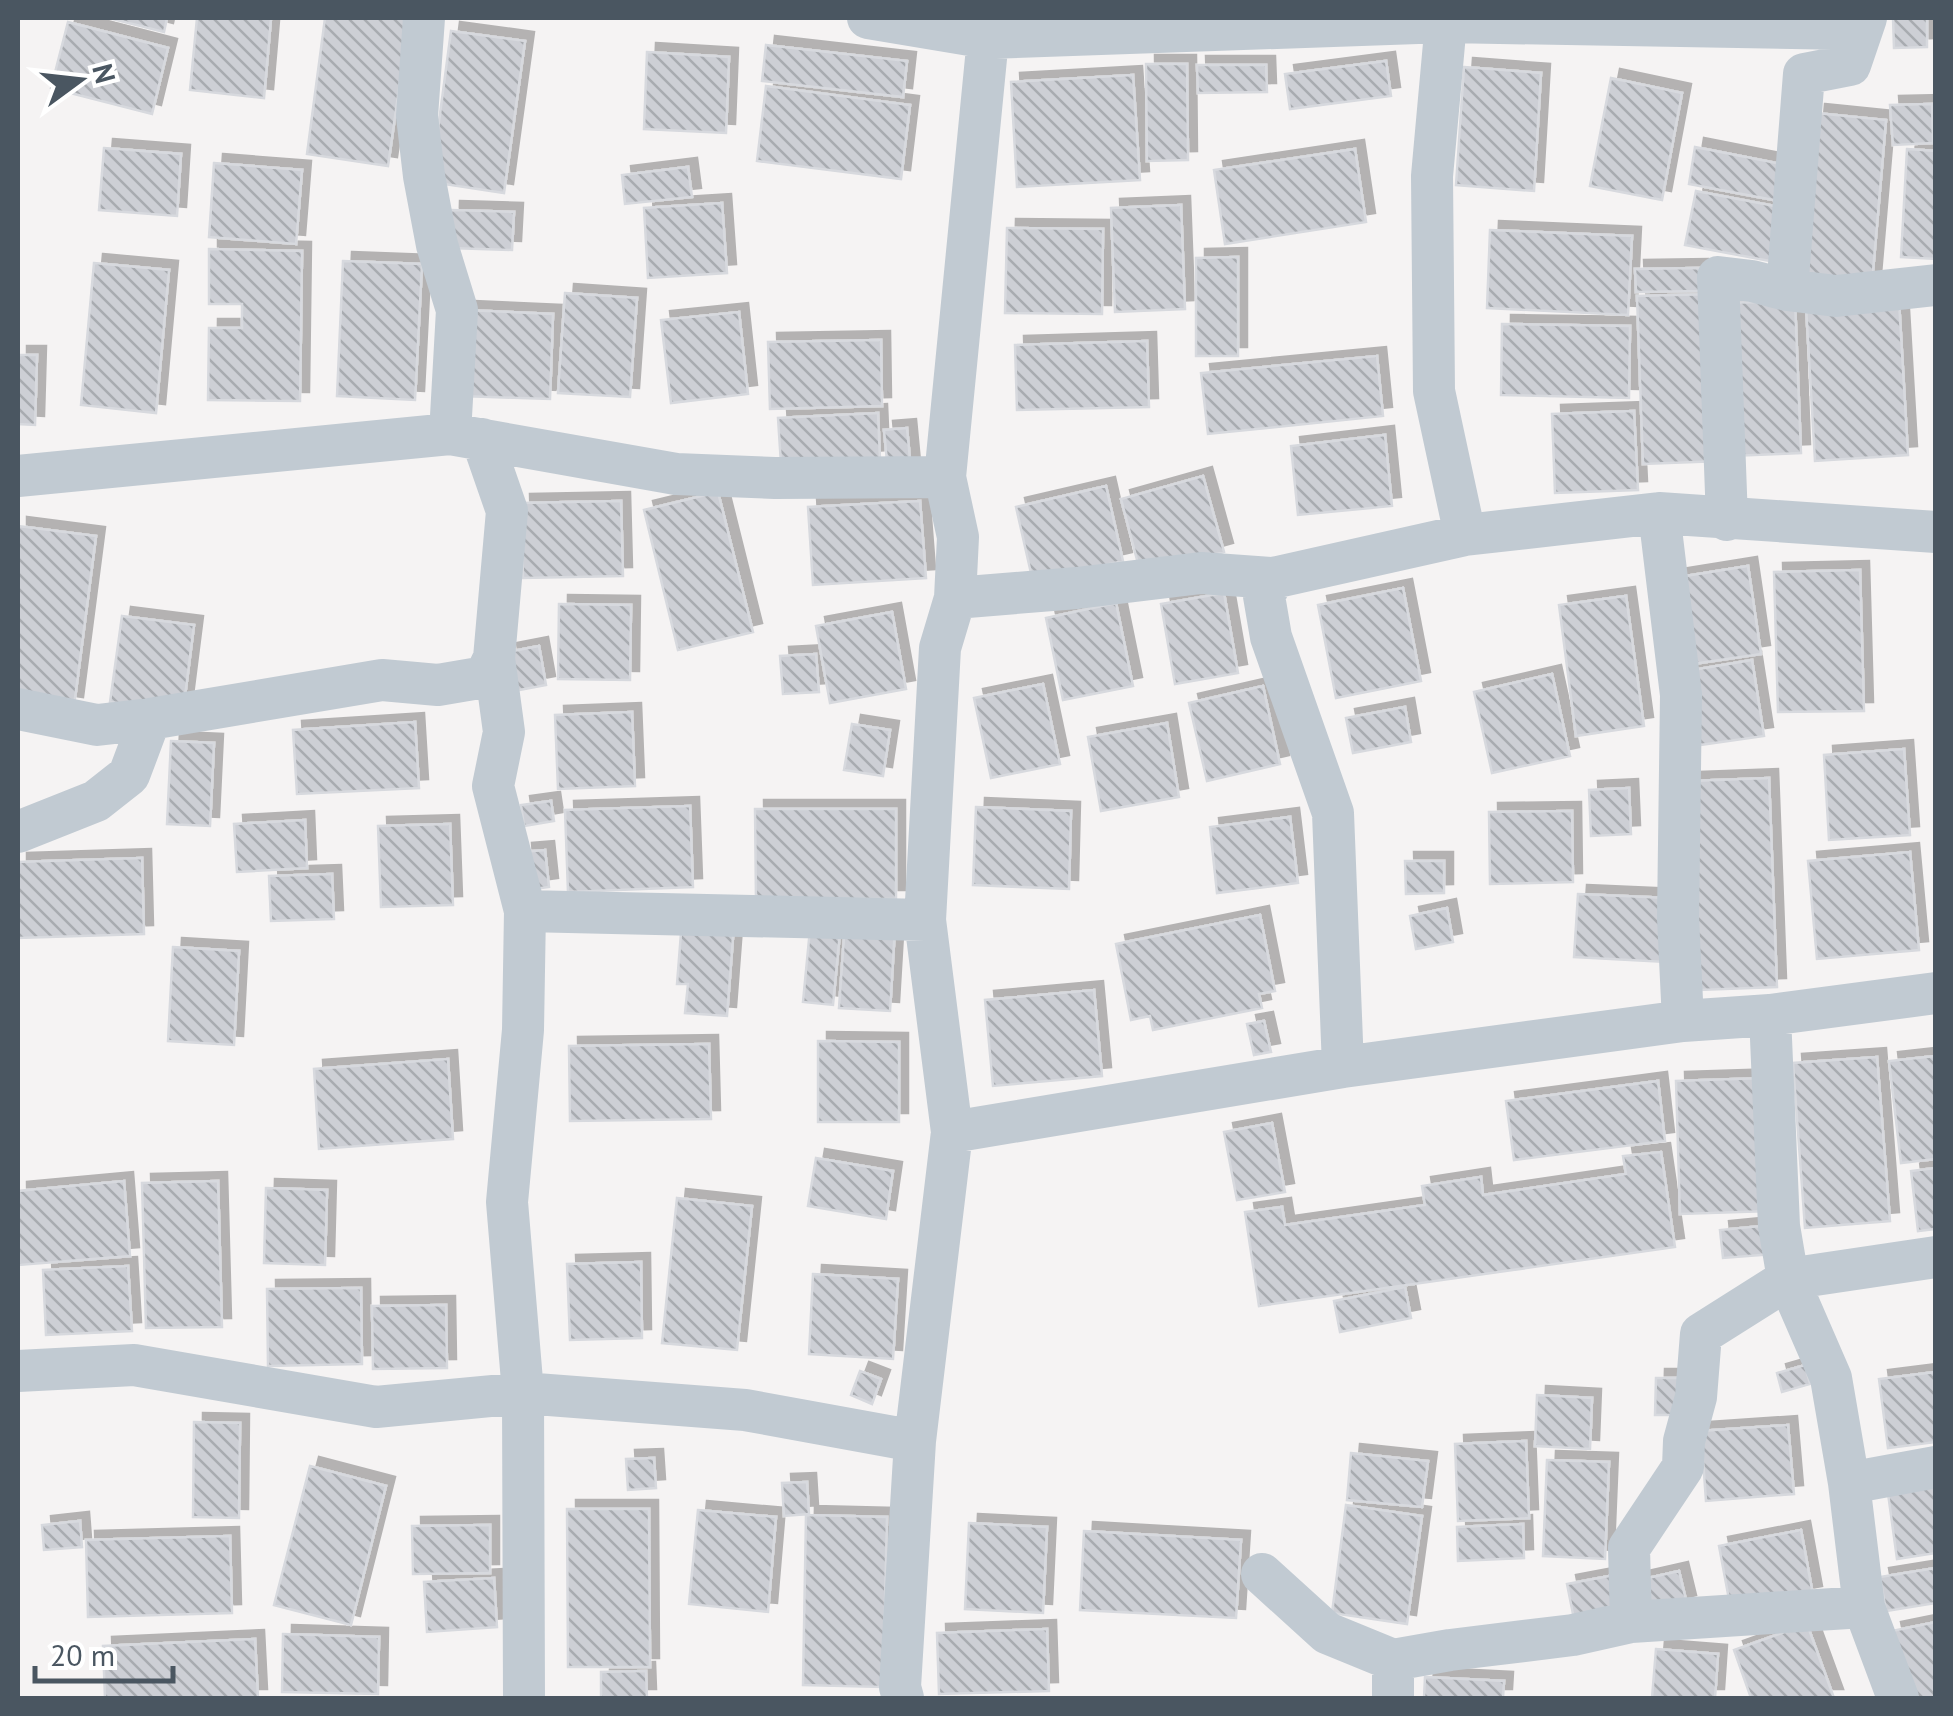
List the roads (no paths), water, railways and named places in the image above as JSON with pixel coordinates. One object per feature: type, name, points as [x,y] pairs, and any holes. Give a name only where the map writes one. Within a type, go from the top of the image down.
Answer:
[{"type":"street","points":[[424,18],[417,116],[437,245],[457,310],[466,437],[507,511],[494,658],[504,732],[494,786],[526,911],[523,1030],[507,1202],[523,1393],[524,1698]]},
{"type":"street","points":[[868,18],[988,38],[1446,22],[1794,28],[1864,22],[1850,65],[1804,74]]},
{"type":"street","points":[[1446,22],[1432,176],[1434,391],[1465,535]]},
{"type":"street","points":[[1787,290],[1804,74],[1794,28]]},
{"type":"street","points":[[903,1698],[900,1687],[916,1441],[952,1132],[925,920],[940,648],[955,598],[958,538],[945,477],[988,38]]},
{"type":"street","points":[[1727,520],[1718,276],[1836,296],[1936,285]]},
{"type":"street","points":[[18,476],[466,437],[676,474],[945,477]]},
{"type":"street","points":[[1659,513],[1681,695],[1678,918],[1683,1021]]},
{"type":"street","points":[[955,598],[1201,572],[1273,578],[1465,535],[1659,513],[1936,532]]},
{"type":"street","points":[[1273,578],[1264,596],[1271,637],[1333,813],[1343,1067]]},
{"type":"street","points":[[18,709],[97,725],[150,720],[382,680],[438,684],[485,677],[494,658]]},
{"type":"street","points":[[18,832],[96,801],[129,775],[150,720]]},
{"type":"street","points":[[526,911],[925,920]]},
{"type":"street","points":[[952,1132],[1343,1067],[1683,1021],[1770,1015],[1936,993]]},
{"type":"street","points":[[1770,1015],[1779,1226],[1788,1279],[1831,1378],[1864,1607],[1898,1698]]},
{"type":"street","points":[[1631,1622],[1629,1548],[1683,1468],[1684,1440],[1700,1366],[1701,1334],[1788,1279],[1936,1257]]},
{"type":"street","points":[[18,1371],[134,1365],[376,1407],[523,1393],[744,1410],[916,1441]]},
{"type":"street","points":[[1848,1482],[1936,1467]]},
{"type":"street","points":[[1262,1574],[1326,1632],[1393,1679],[1450,1650],[1572,1635],[1631,1622],[1864,1607]]}]
